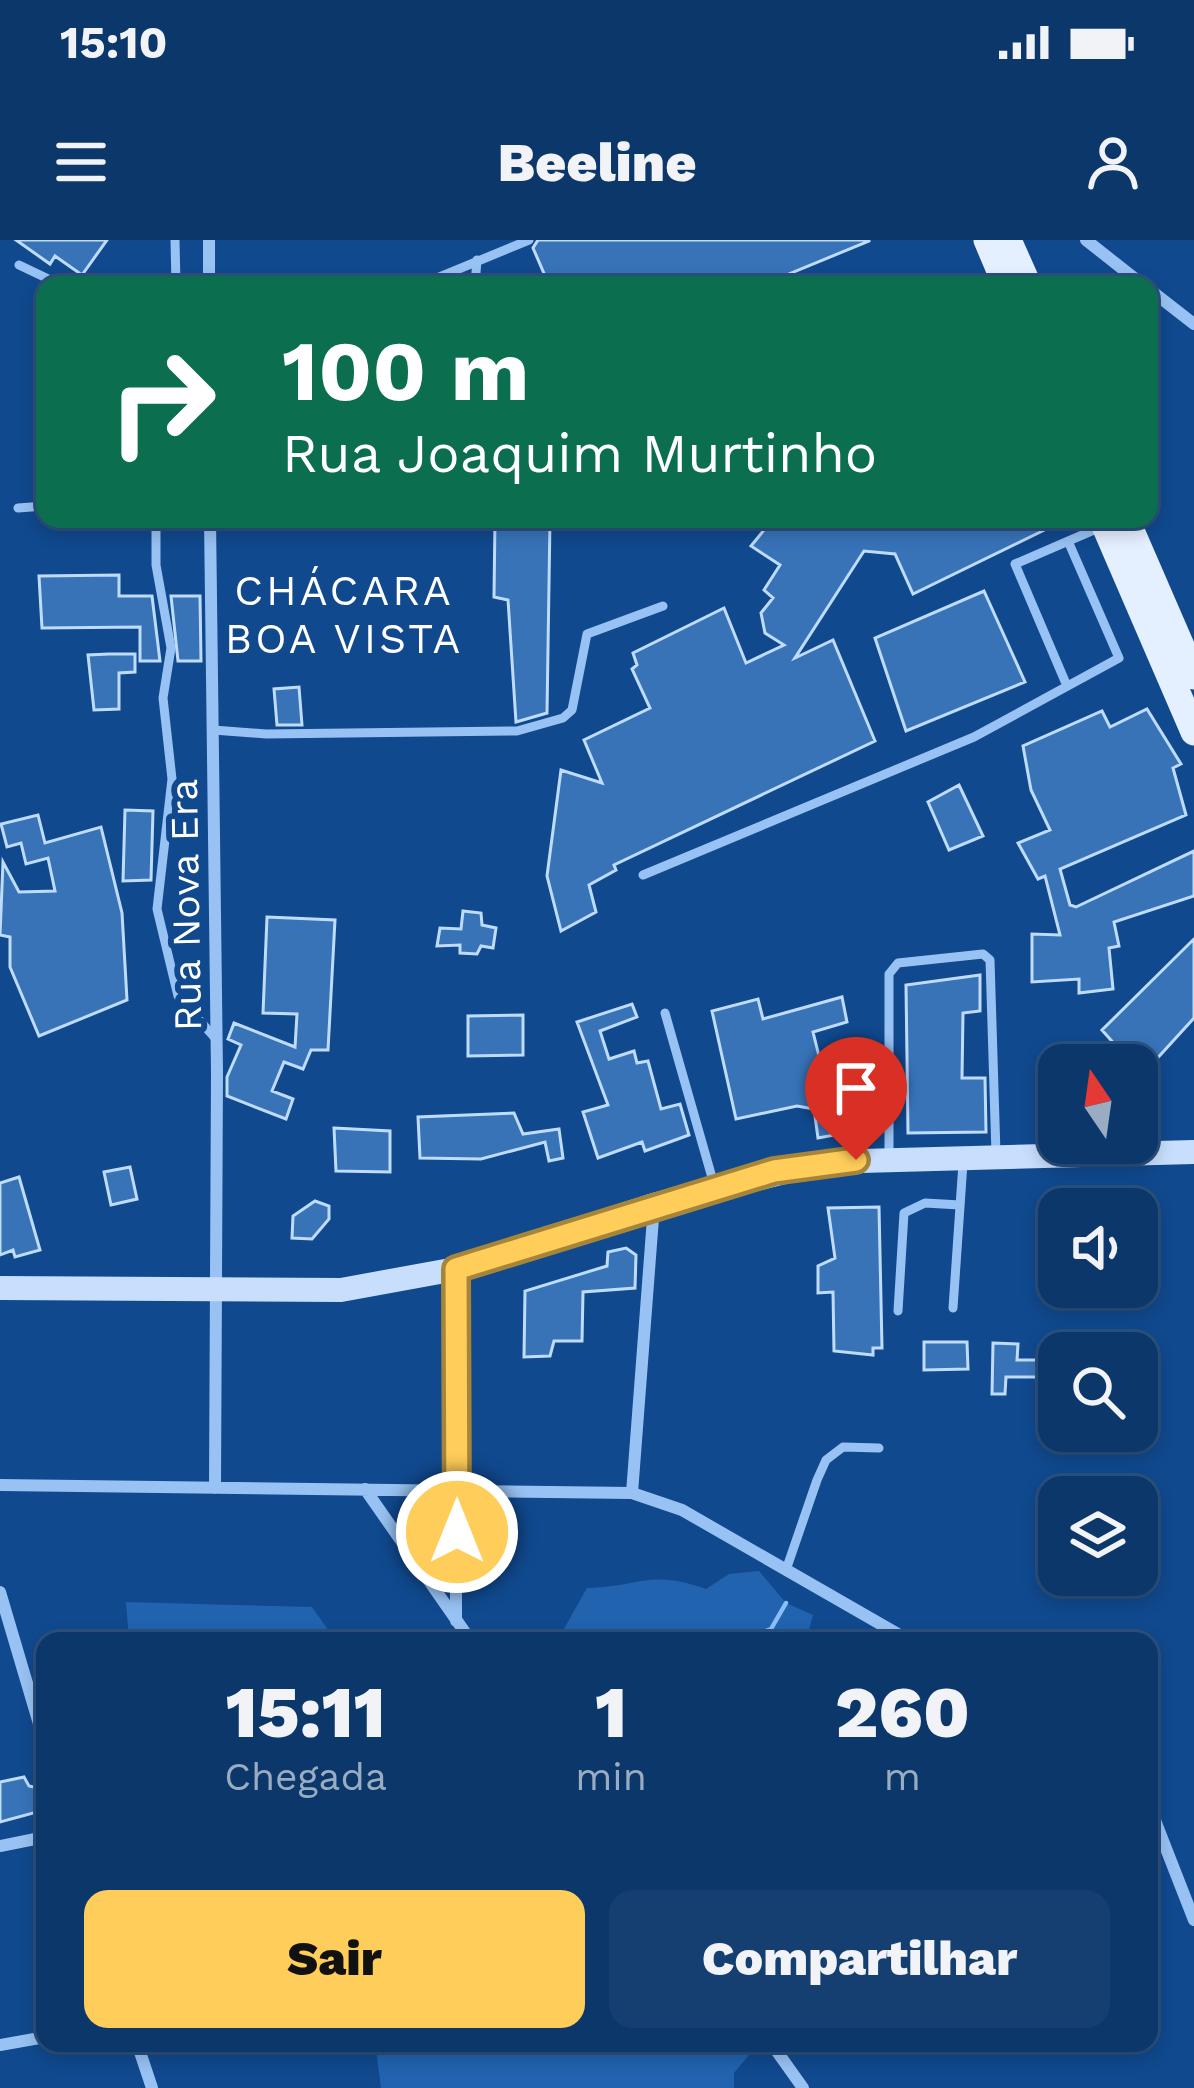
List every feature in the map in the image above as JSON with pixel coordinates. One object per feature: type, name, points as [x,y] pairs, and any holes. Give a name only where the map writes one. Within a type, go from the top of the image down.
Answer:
[{"type":"main road","points":[[987,240],[1002,276]]},
{"type":"main road","points":[[1008,240],[1024,276]]},
{"type":"main road","points":[[1115,528],[1194,676]]},
{"type":"main road","points":[[1180,647],[1194,732]]},
{"type":"main road","points":[[0,1288],[341,1290],[456,1269],[654,1205],[824,1162],[1194,1152]]},
{"type":"street","points":[[209,240],[209,276]]},
{"type":"street","points":[[1086,240],[1132,276]]},
{"type":"street","points":[[1158,296],[1194,325]]},
{"type":"street","name":"Rua Nova Era","points":[[210,528],[217,1039],[215,1488]]},
{"type":"street","points":[[632,1493],[654,1205]]},
{"type":"street","points":[[456,1269],[456,1621]]},
{"type":"street","points":[[0,1485],[632,1493],[682,1510],[894,1632]]},
{"type":"street","points":[[365,1489],[464,1632]]},
{"type":"street","points":[[0,1592],[36,1714]]},
{"type":"street","points":[[1158,1828],[1194,1920]]},
{"type":"street","points":[[0,1846],[36,1839]]},
{"type":"street","points":[[0,2045],[36,2039]]},
{"type":"street","points":[[140,2052],[152,2088]]},
{"type":"street","points":[[777,2052],[802,2088]]},
{"type":"lane","points":[[175,240],[176,276]]},
{"type":"lane","points":[[441,276],[529,240]]},
{"type":"lane","points":[[476,276],[477,260]]},
{"type":"lane","points":[[19,265],[42,276]]},
{"type":"lane","points":[[18,508],[36,507]]},
{"type":"lane","points":[[156,528],[156,565],[171,648],[164,698],[172,779],[158,909],[178,996],[217,1039]]},
{"type":"lane","points":[[1067,686],[1015,564],[1096,528]]},
{"type":"lane","points":[[643,875],[974,737],[1119,658],[1068,541]]},
{"type":"lane","points":[[213,730],[517,731],[547,724],[572,710],[586,634],[663,606]]},
{"type":"lane","points":[[889,1158],[889,974],[898,963],[983,954],[990,960],[997,1157]]},
{"type":"lane","points":[[665,1013],[715,1188]]},
{"type":"lane","points":[[953,1308],[964,1158]]},
{"type":"lane","points":[[898,1311],[904,1214],[925,1203],[959,1205]]},
{"type":"lane","points":[[786,1570],[826,1460],[843,1447],[879,1448]]},
{"type":"shaded area","points":[[759,1571],[786,1603],[813,1615],[809,1630],[562,1632],[587,1588],[671,1580],[706,1589],[729,1574]]},
{"type":"shaded area","points":[[126,1602],[312,1607],[330,1632],[128,1632]]},
{"type":"shaded area","points":[[376,2052],[752,2052],[734,2073],[734,2088],[381,2088]]},
{"type":"building","points":[[16,240],[107,240],[82,275],[55,256],[50,264]]},
{"type":"building","points":[[538,240],[869,240],[784,276],[545,276],[533,248]]},
{"type":"building","points":[[495,528],[550,528],[547,713],[516,722],[508,600],[494,597]]},
{"type":"building","points":[[766,528],[1049,528],[913,594],[895,554],[864,551],[795,658],[833,640],[875,741],[614,865],[616,870],[589,885],[596,912],[561,931],[547,876],[561,770],[602,783],[584,740],[650,708],[632,669],[637,665],[633,653],[724,608],[746,663],[784,645],[765,633],[761,613],[773,598],[764,590],[780,565],[751,546]]},
{"type":"building","points":[[119,575],[119,596],[152,596],[160,661],[140,661],[140,627],[42,628],[39,576]]},
{"type":"building","points":[[984,591],[1025,682],[906,731],[875,638]]},
{"type":"building","points":[[171,596],[200,596],[201,661],[178,661]]},
{"type":"building","points":[[135,654],[135,672],[119,673],[119,709],[94,710],[88,655]]},
{"type":"building","points":[[299,687],[302,725],[277,725],[274,689]]},
{"type":"building","points":[[1147,709],[1181,764],[1173,768],[1186,815],[1060,869],[1070,905],[1076,907],[1194,851],[1194,896],[1114,922],[1119,946],[1109,948],[1113,989],[1079,993],[1079,979],[1032,982],[1032,934],[1060,935],[1045,876],[1038,879],[1018,843],[1050,830],[1031,790],[1023,746],[1102,711],[1110,727]]},
{"type":"building","points":[[959,785],[983,836],[949,850],[928,802]]},
{"type":"building","points":[[125,810],[153,811],[151,880],[123,881]]},
{"type":"building","points":[[38,815],[45,843],[101,827],[122,913],[127,1000],[39,1036],[10,967],[10,937],[0,935],[3,862],[19,892],[55,891],[48,858],[26,864],[21,843],[7,847],[1,824]]},
{"type":"building","points":[[463,911],[481,913],[482,925],[496,928],[493,948],[481,946],[477,954],[460,953],[460,945],[437,946],[440,928],[461,929]]},
{"type":"building","points":[[267,917],[335,920],[328,1050],[311,1050],[303,1069],[284,1062],[272,1091],[293,1099],[286,1119],[227,1096],[227,1077],[241,1045],[228,1039],[234,1023],[295,1047],[297,1014],[263,1013]]},
{"type":"building","points":[[1194,939],[1194,1018],[1158,1057],[1158,1044],[1114,1044],[1102,1030]]},
{"type":"building","points":[[980,975],[980,1011],[963,1013],[962,1078],[985,1078],[986,1132],[908,1133],[906,985]]},
{"type":"building","points":[[842,997],[847,1022],[813,1032],[824,1076],[841,1070],[861,1130],[818,1138],[814,1109],[797,1106],[736,1119],[712,1011],[758,999],[763,1019]]},
{"type":"building","points":[[632,1004],[637,1017],[600,1031],[609,1059],[634,1051],[637,1063],[648,1061],[661,1109],[680,1104],[689,1135],[645,1151],[642,1142],[598,1158],[583,1112],[608,1105],[577,1022]]},
{"type":"building","points":[[523,1015],[523,1055],[468,1056],[468,1016]]},
{"type":"building","points":[[514,1113],[523,1134],[559,1129],[563,1158],[549,1161],[545,1142],[481,1159],[420,1158],[418,1117]]},
{"type":"building","points":[[334,1128],[390,1131],[390,1172],[336,1171]]},
{"type":"building","points":[[130,1167],[137,1199],[111,1205],[104,1172]]},
{"type":"building","points":[[19,1177],[40,1250],[15,1257],[13,1250],[0,1255],[0,1183]]},
{"type":"building","points":[[315,1201],[329,1206],[329,1219],[312,1239],[292,1238],[293,1216]]},
{"type":"building","points":[[879,1207],[882,1348],[873,1348],[873,1355],[834,1351],[833,1292],[818,1293],[818,1266],[835,1258],[828,1208]]},
{"type":"building","points":[[626,1248],[636,1255],[635,1288],[583,1292],[582,1341],[554,1341],[550,1356],[524,1357],[525,1291],[607,1266],[608,1252]]},
{"type":"building","points":[[924,1342],[967,1342],[968,1369],[924,1370]]},
{"type":"building","points":[[993,1343],[1018,1344],[1017,1360],[1038,1360],[1038,1377],[1006,1377],[1005,1394],[992,1394]]},
{"type":"building","points":[[24,1777],[36,1787],[36,1812],[0,1822],[0,1782]]},
{"type":"waterway","points":[[763,1632],[771,1629],[786,1603]]},
{"type":"district","name":"CHÁCARA BOA VISTA","points":[[344,614]]},
{"type":"route","points":[[457,1532],[456,1269],[774,1171],[856,1160]]}]
